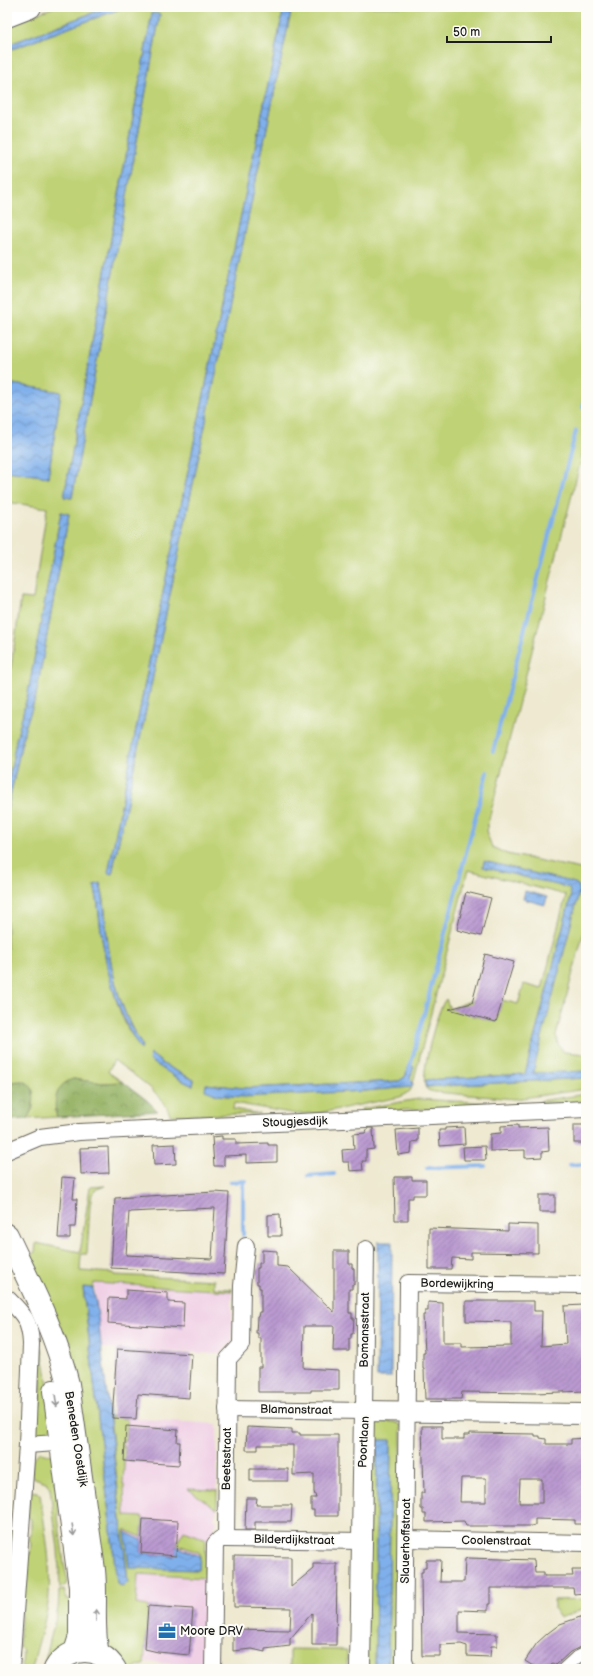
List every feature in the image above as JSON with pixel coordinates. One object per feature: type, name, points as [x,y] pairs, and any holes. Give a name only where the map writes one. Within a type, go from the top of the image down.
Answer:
[{"type":"main road","points":[[7,16],[30,7]]},
{"type":"main road","name":"Beneden Oostdijk","points":[[7,1235],[44,1312],[58,1348],[68,1384],[69,1443],[80,1587],[80,1636],[75,1652]]},
{"type":"main road","name":"Beneden Oostdijk","points":[[7,1259],[30,1303],[46,1346],[52,1377],[69,1443],[94,1570],[96,1594],[96,1640],[98,1654]]},
{"type":"main road","points":[[55,1669],[64,1658],[75,1652],[90,1651],[109,1661],[115,1669]]},
{"type":"street","name":"Stougjesdijk","points":[[7,1151],[40,1138],[79,1132],[586,1109]]},
{"type":"street","name":"Beetsstraat","points":[[226,1539],[228,1359],[241,1345],[242,1286],[246,1246]]},
{"type":"street","name":"Bomansstraat","points":[[364,1411],[366,1249]]},
{"type":"street","name":"Bordewijkring","points":[[407,1412],[408,1283],[586,1285]]},
{"type":"street","points":[[7,1298],[23,1314],[30,1330],[27,1445],[11,1669]]},
{"type":"street","name":"Blamanstraat","points":[[227,1410],[364,1411]]},
{"type":"street","name":"Poortlaan","points":[[360,1669],[364,1411],[586,1414]]},
{"type":"street","name":"Slauerhoffstraat","points":[[407,1412],[404,1660],[407,1669]]},
{"type":"street","points":[[27,1445],[69,1443]]},
{"type":"street","points":[[213,1669],[215,1544],[220,1540],[226,1539]]},
{"type":"street","name":"Bilderdijkstraat","points":[[226,1539],[362,1541]]},
{"type":"street","name":"Coolenstraat","points":[[406,1539],[586,1543]]},
{"type":"street","points":[[564,1669],[576,1658],[586,1653]]},
{"type":"shaded area","points":[[94,1283],[232,1291],[232,1342],[219,1354],[102,1348]]},
{"type":"shaded area","points":[[111,1417],[217,1424],[217,1509],[214,1519],[217,1521],[211,1535],[206,1540],[204,1666],[144,1662],[148,1606],[136,1605],[138,1574],[129,1568]]},
{"type":"green space","points":[[54,7],[108,7],[7,45],[7,25]]},
{"type":"green space","points":[[125,7],[284,7],[156,626],[119,816],[112,874],[292,7],[586,7],[586,440],[486,831],[492,847],[507,854],[586,870],[586,924],[556,1035],[558,1044],[564,1052],[586,1054],[586,1071],[532,1074],[579,893],[577,884],[484,861],[483,867],[567,887],[572,892],[525,1074],[426,1080],[426,1087],[586,1078],[586,1089],[515,1099],[435,1092],[426,1089],[424,1079],[425,1068],[434,1027],[442,1005],[446,999],[450,1009],[475,999],[471,1015],[496,1022],[502,1000],[518,1004],[524,984],[542,989],[566,895],[468,870],[412,1087],[410,1091],[400,1097],[319,1113],[296,1114],[234,1103],[233,1109],[260,1114],[170,1115],[161,1099],[154,1091],[114,1060],[108,1072],[123,1082],[103,1083],[73,1079],[55,1111],[57,1117],[27,1119],[33,1108],[33,1091],[23,1081],[7,1082],[7,811],[25,728],[36,696],[69,514],[61,512],[28,693],[16,740],[7,791],[7,695],[21,598],[33,599],[47,508],[7,502],[7,471],[48,477],[61,392],[7,383],[7,51]],"holes":[[[160,14],[72,498],[64,497],[151,18]],[[100,883],[102,889],[111,963],[118,992],[128,1020],[142,1045],[131,1034],[125,1024],[115,997],[104,950],[94,885]],[[151,1054],[165,1065],[194,1080],[193,1086],[177,1078],[150,1060]],[[409,1066],[409,1086],[365,1091],[226,1096],[214,1094],[206,1084],[244,1088],[399,1081],[405,1077]]]},
{"type":"green space","points":[[73,1079],[103,1083],[123,1082],[148,1101],[158,1111],[57,1117],[55,1105],[59,1089],[62,1085]]},
{"type":"green space","points":[[23,1081],[28,1084],[33,1092],[34,1098],[32,1109],[27,1119],[12,1120],[11,1082]]},
{"type":"green space","points":[[586,1094],[586,1101],[541,1103],[540,1101]]},
{"type":"green space","points":[[418,1099],[489,1103],[488,1106],[362,1112],[361,1109]]},
{"type":"green space","points":[[105,1186],[97,1189],[92,1194],[87,1254],[81,1254],[80,1271],[114,1273],[114,1275],[214,1280],[214,1288],[232,1289],[232,1291],[94,1283],[93,1288],[83,1288],[117,1583],[122,1587],[128,1582],[110,1416],[127,1419],[125,1440],[123,1440],[122,1447],[125,1447],[123,1484],[125,1516],[143,1517],[142,1537],[125,1530],[129,1567],[199,1570],[200,1553],[176,1544],[184,1531],[206,1539],[205,1578],[138,1574],[136,1604],[148,1606],[144,1665],[136,1666],[134,1669],[125,1669],[116,1662],[99,1633],[82,1439],[22,1260],[35,1252],[36,1243],[80,1252],[90,1187]]},
{"type":"green space","points":[[42,1348],[54,1421],[50,1432],[41,1437],[35,1434],[35,1416],[41,1402],[41,1362],[37,1357],[37,1354]]},
{"type":"green space","points":[[380,1421],[395,1422],[401,1425],[402,1669],[388,1669],[391,1440],[377,1440],[375,1669],[366,1669],[371,1427]]},
{"type":"green space","points":[[41,1452],[53,1455],[58,1516],[64,1564],[68,1581],[65,1586],[60,1588],[58,1549],[50,1489],[46,1482],[32,1477],[33,1459]]},
{"type":"green space","points":[[188,1489],[217,1490],[217,1509]]},
{"type":"green space","points":[[30,1491],[40,1494],[48,1552],[50,1581],[47,1610],[32,1669],[22,1669],[23,1651],[19,1647],[25,1556],[30,1554],[31,1544],[29,1539],[31,1535],[31,1519],[28,1517]]},
{"type":"green space","points":[[11,1529],[14,1533],[11,1570],[7,1572],[7,1530]]},
{"type":"green space","points":[[64,1590],[66,1599],[70,1599],[76,1631],[49,1669],[43,1669],[58,1608],[59,1591]]},
{"type":"green space","points":[[586,1599],[586,1608],[560,1618],[554,1609],[554,1600]]},
{"type":"green space","points":[[290,1649],[347,1650],[347,1668],[290,1667]]},
{"type":"water","points":[[108,7],[125,7],[7,51],[7,45]]},
{"type":"water","points":[[284,7],[292,7],[112,874],[108,873],[156,626]]},
{"type":"water","points":[[152,13],[160,14],[72,498],[64,497]]},
{"type":"water","points":[[7,383],[61,392],[48,477],[7,471]]},
{"type":"water","points":[[61,512],[69,514],[36,696],[25,728],[7,811],[7,791],[16,740],[28,693]]},
{"type":"water","points":[[484,861],[578,885],[579,893],[533,1073],[586,1071],[586,1078],[426,1087],[426,1080],[525,1074],[571,896],[569,888],[483,867]]},
{"type":"water","points":[[100,883],[104,903],[109,952],[118,994],[128,1020],[142,1045],[141,1050],[126,1024],[111,983],[102,939],[94,885]]},
{"type":"water","points":[[525,891],[547,897],[545,905],[523,899]]},
{"type":"water","points":[[151,1054],[165,1065],[194,1080],[193,1086],[177,1078],[149,1060]]},
{"type":"water","points":[[409,1065],[414,1067],[410,1079],[413,1082],[412,1087],[365,1091],[243,1097],[218,1095],[205,1090],[206,1084],[244,1088],[399,1081],[405,1077]]},
{"type":"water","points":[[378,1242],[392,1242],[391,1377],[377,1377]]},
{"type":"water","points":[[83,1287],[93,1288],[97,1308],[128,1582],[123,1587],[117,1583]]},
{"type":"water","points":[[377,1440],[391,1440],[388,1669],[375,1669]]},
{"type":"water","points":[[125,1532],[142,1540],[141,1553],[175,1556],[176,1546],[200,1556],[199,1570],[129,1568]]},
{"type":"building","points":[[466,892],[491,898],[481,936],[457,930]]},
{"type":"building","points":[[485,954],[514,962],[496,1022],[449,1009],[472,1003]]},
{"type":"building","points":[[518,1125],[518,1128],[548,1127],[549,1151],[542,1152],[542,1157],[525,1158],[525,1150],[490,1151],[490,1134],[501,1133],[501,1126]]},
{"type":"building","points":[[574,1125],[586,1125],[586,1143],[574,1143]]},
{"type":"building","points":[[464,1127],[465,1144],[440,1146],[439,1130],[445,1130],[445,1128]]},
{"type":"building","points":[[368,1128],[373,1128],[374,1149],[366,1150],[366,1161],[362,1161],[363,1170],[350,1171],[349,1162],[343,1162],[342,1150],[354,1149],[353,1134],[365,1133]]},
{"type":"building","points":[[418,1128],[418,1141],[412,1142],[411,1153],[398,1155],[396,1130]]},
{"type":"building","points":[[222,1136],[222,1139],[236,1139],[236,1144],[268,1143],[268,1145],[277,1145],[277,1162],[246,1163],[246,1155],[224,1156],[224,1166],[214,1166],[212,1137]]},
{"type":"building","points":[[175,1144],[176,1164],[154,1165],[153,1145]]},
{"type":"building","points":[[485,1146],[486,1160],[464,1160],[463,1147]]},
{"type":"building","points":[[108,1147],[109,1173],[81,1174],[80,1148]]},
{"type":"building","points":[[62,1177],[75,1178],[73,1199],[77,1199],[75,1227],[70,1227],[70,1238],[58,1238]]},
{"type":"building","points":[[394,1177],[412,1177],[412,1180],[426,1180],[426,1195],[413,1195],[413,1198],[408,1198],[408,1220],[395,1220]]},
{"type":"building","points":[[215,1192],[229,1193],[224,1274],[111,1268],[115,1198]],"holes":[[[215,1208],[212,1259],[126,1255],[129,1212]]]},
{"type":"building","points":[[539,1195],[555,1195],[555,1212],[539,1212]]},
{"type":"building","points":[[280,1214],[281,1236],[268,1236],[268,1215]]},
{"type":"building","points":[[508,1224],[538,1225],[538,1253],[471,1252],[471,1259],[452,1258],[451,1269],[429,1269],[429,1228],[508,1231]]},
{"type":"building","points":[[262,1250],[277,1251],[277,1266],[288,1267],[334,1312],[334,1251],[349,1251],[349,1264],[352,1264],[352,1268],[354,1269],[354,1285],[352,1284],[352,1289],[349,1289],[349,1313],[352,1313],[352,1318],[354,1318],[353,1334],[351,1334],[351,1339],[349,1339],[349,1351],[333,1351],[334,1326],[304,1326],[303,1368],[339,1370],[339,1390],[311,1390],[311,1392],[258,1392],[258,1367],[261,1367],[261,1338],[258,1338],[258,1333],[256,1333],[257,1317],[259,1312],[261,1312],[261,1288],[259,1288],[259,1284],[257,1284],[257,1268],[259,1268],[259,1263],[262,1263]]},
{"type":"building","points":[[126,1290],[168,1293],[168,1302],[184,1303],[183,1328],[108,1323],[109,1298],[126,1299]]},
{"type":"building","points":[[466,1301],[534,1301],[534,1311],[542,1311],[541,1346],[566,1344],[564,1306],[583,1305],[586,1391],[535,1393],[462,1392],[461,1399],[425,1399],[423,1369],[423,1353],[425,1353],[423,1315],[425,1315],[425,1311],[428,1311],[428,1302],[443,1303],[443,1343],[462,1343],[462,1347],[511,1346],[511,1322],[466,1321]]},
{"type":"building","points":[[117,1349],[192,1354],[189,1398],[138,1394],[136,1419],[112,1418]]},
{"type":"building","points":[[126,1426],[178,1430],[177,1442],[180,1442],[179,1465],[124,1461]]},
{"type":"building","points":[[422,1426],[442,1426],[442,1439],[464,1439],[464,1435],[469,1435],[469,1433],[535,1434],[535,1436],[540,1436],[540,1438],[546,1439],[546,1444],[571,1444],[571,1439],[586,1438],[586,1524],[575,1524],[575,1520],[535,1519],[535,1525],[531,1526],[466,1526],[464,1521],[426,1522],[426,1514],[423,1514],[423,1509],[421,1509],[421,1493],[424,1493]],"holes":[[[461,1478],[486,1478],[486,1502],[460,1502]],[[520,1479],[542,1479],[542,1503],[519,1503]]]},
{"type":"building","points":[[247,1427],[292,1429],[292,1433],[300,1433],[300,1435],[338,1435],[338,1516],[314,1516],[314,1510],[311,1510],[311,1498],[316,1498],[314,1492],[314,1474],[293,1475],[293,1445],[258,1445],[258,1450],[246,1450]]},
{"type":"building","points":[[250,1469],[288,1469],[288,1481],[250,1481]]},
{"type":"building","points":[[246,1498],[257,1498],[256,1505],[292,1505],[291,1522],[255,1522],[255,1530],[245,1530]]},
{"type":"building","points":[[143,1519],[178,1521],[176,1556],[141,1553]]},
{"type":"building","points":[[234,1556],[291,1557],[291,1587],[313,1569],[313,1564],[337,1564],[336,1645],[312,1645],[312,1613],[290,1639],[290,1646],[265,1649],[265,1652],[252,1649],[233,1651],[233,1629],[290,1630],[291,1608],[234,1607]]},
{"type":"building","points":[[465,1559],[534,1560],[535,1573],[544,1573],[544,1576],[573,1576],[572,1570],[586,1570],[586,1593],[574,1594],[573,1588],[490,1588],[490,1604],[488,1604],[488,1611],[459,1610],[459,1633],[497,1634],[497,1646],[491,1646],[490,1657],[467,1656],[467,1646],[461,1644],[440,1645],[440,1656],[422,1656],[421,1572],[423,1572],[423,1568],[426,1568],[426,1560],[441,1560],[440,1582],[464,1582]]},
{"type":"building","points":[[148,1606],[193,1609],[189,1655],[158,1652],[145,1649]]},
{"type":"building","points":[[586,1615],[586,1644],[570,1652],[556,1665],[552,1663],[548,1669],[538,1669],[525,1661],[537,1643],[548,1633],[560,1624]]},
{"type":"waterway","points":[[583,407],[586,396]]},
{"type":"waterway","points":[[493,751],[576,431]]},
{"type":"waterway","points":[[409,1071],[487,772]]},
{"type":"waterway","points":[[569,1165],[586,1164]]},
{"type":"waterway","points":[[427,1168],[485,1166]]},
{"type":"waterway","points":[[308,1176],[334,1174]]},
{"type":"waterway","points":[[231,1182],[246,1181]]},
{"type":"waterway","points":[[243,1182],[243,1235]]},
{"type":"place","name":"Moore DRV","points":[[167,1631]]}]
